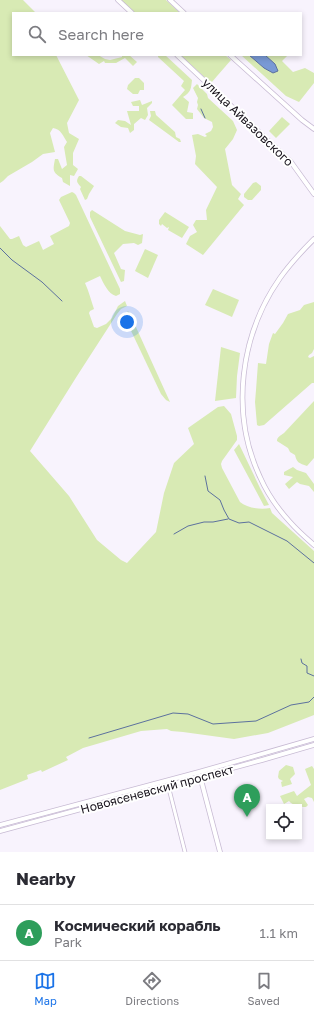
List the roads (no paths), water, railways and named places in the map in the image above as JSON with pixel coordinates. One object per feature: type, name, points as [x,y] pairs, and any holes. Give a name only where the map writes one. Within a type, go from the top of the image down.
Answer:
[{"type":"main road","points":[[118,0],[131,12]]},
{"type":"main road","points":[[170,0],[183,12]]},
{"type":"main road","name":"улица Айвазовского","points":[[178,56],[291,162],[314,194]]},
{"type":"main road","points":[[231,56],[314,129]]},
{"type":"main road","points":[[314,239],[280,277],[258,318],[247,352],[243,401],[247,437],[254,464],[277,504],[290,522],[314,545]]},
{"type":"main road","name":"Новоясеневский проспект","points":[[0,825],[199,772],[314,739]]},
{"type":"main road","name":"Новоясеневский проспект","points":[[0,832],[314,745]]},
{"type":"main road","points":[[199,772],[220,852]]},
{"type":"street","points":[[273,751],[277,753],[275,757]]},
{"type":"street","points":[[168,785],[185,852]]},
{"type":"water","points":[[250,56],[266,56],[275,64],[278,71],[273,73],[264,68]]},
{"type":"waterway","points":[[201,109],[205,118]]},
{"type":"waterway","points":[[0,248],[12,260],[42,282],[62,301]]},
{"type":"waterway","points":[[205,476],[208,491],[220,500],[229,519],[239,523],[249,522],[287,541],[314,563]]},
{"type":"waterway","points":[[174,534],[188,526],[228,519]]},
{"type":"waterway","points":[[301,659],[302,663],[307,666],[307,673],[314,676]]},
{"type":"waterway","points":[[89,738],[173,713],[188,714],[213,724],[256,721],[291,705],[309,702],[314,697]]},
{"type":"place","name":"Космический корабль","points":[[247,817]]}]
